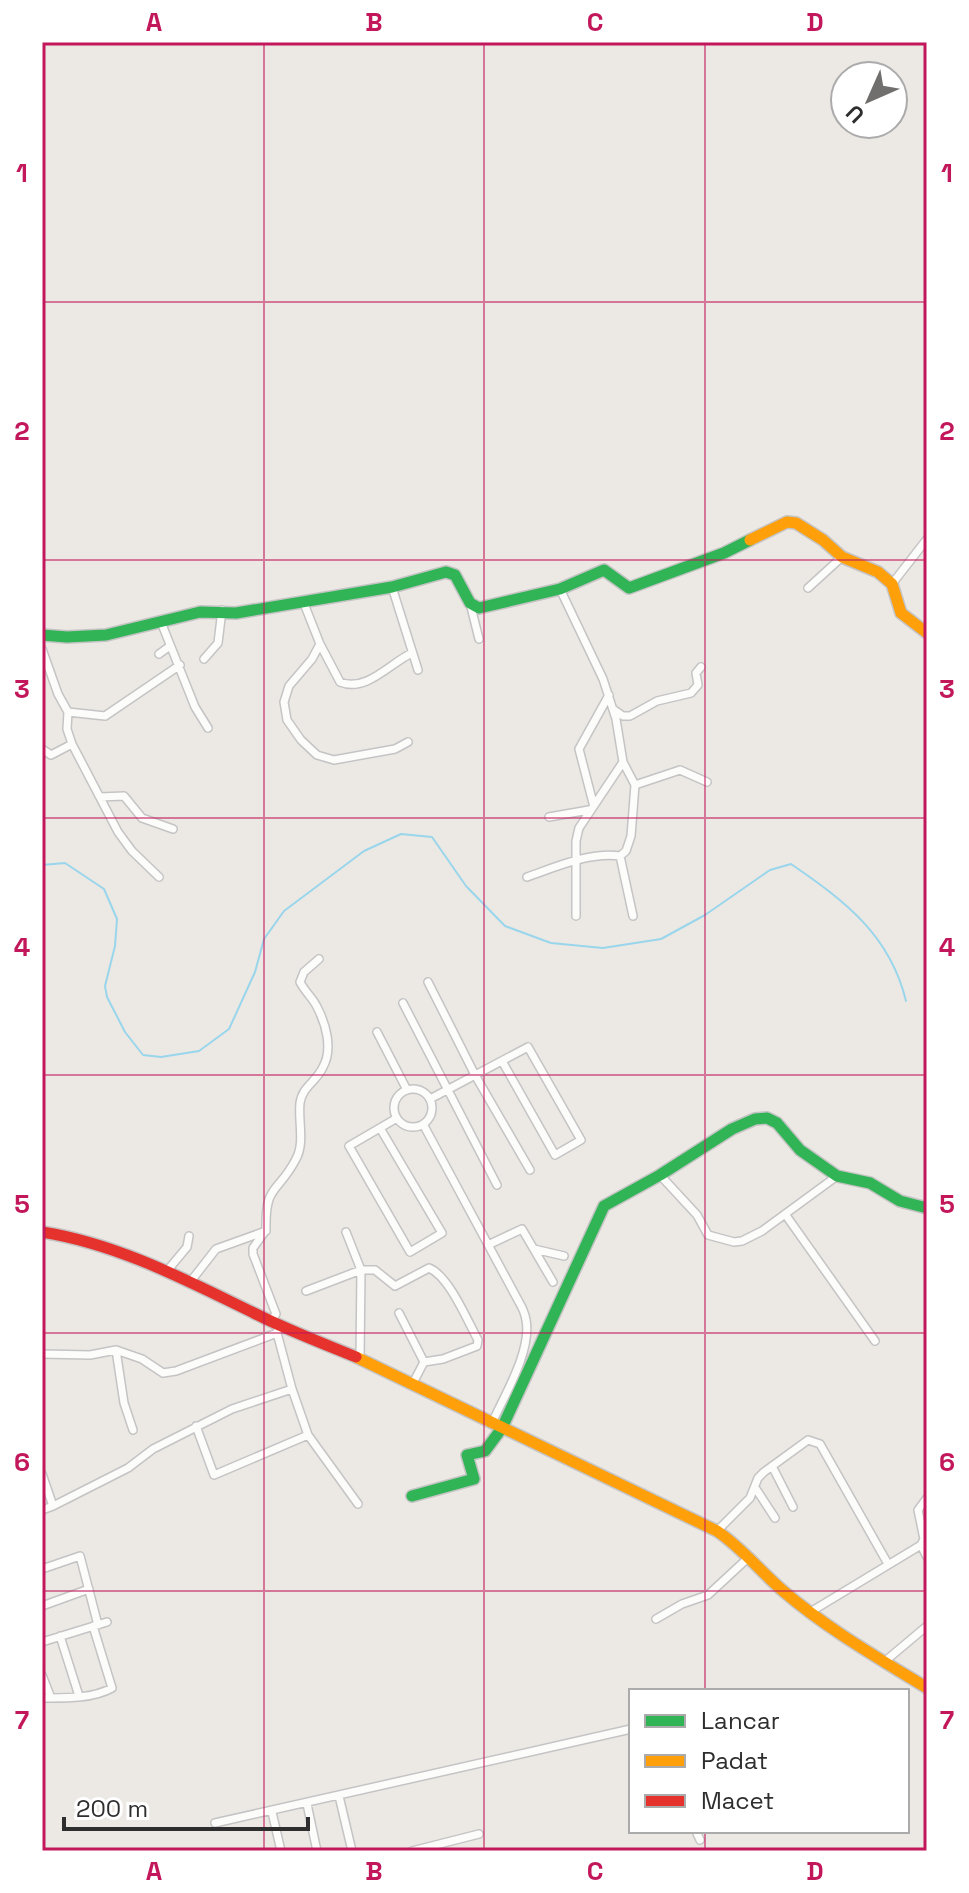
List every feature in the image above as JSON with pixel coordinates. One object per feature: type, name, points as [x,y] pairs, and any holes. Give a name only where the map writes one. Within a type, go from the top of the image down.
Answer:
[{"type":"street","points":[[470,603],[479,608],[560,589],[604,570],[611,572],[623,586],[629,588],[724,553],[787,522],[796,523],[823,540],[842,557],[872,567],[892,584],[901,613],[927,633]]},
{"type":"street","points":[[892,584],[927,539]]},
{"type":"street","points":[[808,588],[842,557]]},
{"type":"street","points":[[42,635],[59,638],[88,636],[140,628],[197,612],[222,610],[236,613],[392,587],[451,572],[460,581],[470,603],[479,639]]},
{"type":"street","points":[[392,587],[418,670]]},
{"type":"street","points":[[527,877],[576,861],[620,856],[626,851],[631,836],[635,785],[623,762],[609,695],[560,589]]},
{"type":"street","points":[[303,601],[320,644],[340,682],[350,686],[383,672],[396,660],[412,653]]},
{"type":"street","points":[[204,659],[218,643],[222,610]]},
{"type":"street","points":[[161,622],[195,707],[208,728]]},
{"type":"street","points":[[320,644],[312,659],[289,686],[284,702],[287,720],[301,740],[317,755],[334,760],[395,749],[408,742]]},
{"type":"street","points":[[159,654],[170,646]]},
{"type":"street","points":[[42,649],[68,712],[67,729],[72,744],[118,832],[132,851],[159,877]]},
{"type":"street","points":[[68,712],[105,716],[180,665]]},
{"type":"street","points":[[613,709],[623,716],[630,716],[657,701],[691,693],[698,685],[696,673],[701,667]]},
{"type":"street","points":[[591,807],[579,749],[609,695]]},
{"type":"street","points":[[42,749],[51,755],[72,744]]},
{"type":"street","points":[[576,916],[579,828],[623,762]]},
{"type":"street","points":[[635,785],[680,770],[707,782]]},
{"type":"street","points":[[100,797],[124,796],[142,818],[173,829]]},
{"type":"street","points":[[549,817],[591,807]]},
{"type":"street","points":[[620,856],[633,916]]},
{"type":"street","points":[[319,959],[304,972],[300,982],[316,1004],[327,1029],[324,1067],[302,1094],[300,1150],[294,1164],[271,1192],[265,1214],[266,1230],[253,1248],[253,1254],[276,1314],[276,1326],[292,1389],[308,1435],[358,1504]]},
{"type":"street","points":[[428,982],[475,1075],[530,1170]]},
{"type":"street","points":[[403,1003],[497,1185]]},
{"type":"street","points":[[377,1032],[407,1090]]},
{"type":"street","points":[[430,1099],[528,1047],[581,1140],[555,1155],[502,1061]]},
{"type":"street","points":[[407,1090],[419,1090],[430,1099],[431,1114],[423,1124],[407,1126],[394,1112],[395,1102],[407,1090]]},
{"type":"street","points":[[380,1128],[442,1233],[410,1252],[349,1146],[397,1118]]},
{"type":"street","points":[[412,1496],[470,1482],[474,1475],[467,1455],[485,1451],[604,1206],[732,1129],[755,1119],[767,1118],[777,1123],[800,1150],[837,1176],[870,1183],[900,1201],[927,1208]]},
{"type":"street","points":[[423,1124],[526,1320],[520,1363],[497,1426]]},
{"type":"street","points":[[660,1175],[697,1215],[708,1235],[734,1242],[762,1231],[837,1176]]},
{"type":"street","points":[[785,1214],[875,1341]]},
{"type":"street","points":[[488,1245],[522,1229],[553,1282]]},
{"type":"street","points":[[191,1281],[216,1249],[266,1230]]},
{"type":"street","points":[[42,1232],[74,1237],[110,1248],[191,1281],[276,1326],[360,1359],[717,1531],[782,1590],[884,1662],[927,1688]]},
{"type":"street","points":[[346,1232],[361,1270],[360,1359]]},
{"type":"street","points":[[167,1271],[187,1247],[189,1236]]},
{"type":"street","points":[[534,1249],[564,1256]]},
{"type":"street","points":[[306,1291],[361,1270],[375,1270],[395,1286],[429,1268],[445,1281],[478,1340],[477,1346],[443,1359],[424,1362]]},
{"type":"street","points":[[399,1313],[424,1362]]},
{"type":"street","points":[[42,1354],[90,1355],[116,1350],[142,1359],[163,1373],[176,1371],[276,1326]]},
{"type":"street","points":[[116,1350],[124,1403],[133,1430]]},
{"type":"street","points":[[412,1385],[424,1362]]},
{"type":"street","points":[[42,1510],[128,1468],[153,1449],[196,1426],[232,1409],[292,1389]]},
{"type":"street","points":[[196,1426],[214,1475],[308,1435]]},
{"type":"street","points":[[717,1531],[750,1498],[758,1478],[808,1440],[820,1444],[888,1564]]},
{"type":"street","points":[[772,1466],[793,1507]]},
{"type":"street","points":[[42,1474],[53,1506]]},
{"type":"street","points":[[756,1489],[775,1518]]},
{"type":"street","points":[[812,1611],[921,1545],[924,1539],[918,1510],[927,1498]]},
{"type":"street","points":[[921,1545],[927,1557]]},
{"type":"street","points":[[42,1569],[80,1556],[112,1688],[104,1693],[46,1698],[42,1675]]},
{"type":"street","points":[[656,1619],[682,1604],[708,1595],[749,1557]]},
{"type":"street","points":[[42,1606],[89,1589]]},
{"type":"street","points":[[42,1642],[99,1625]]},
{"type":"street","points":[[884,1662],[927,1626]]},
{"type":"street","points":[[60,1636],[79,1696]]},
{"type":"street","points":[[215,1823],[629,1729]]},
{"type":"street","points":[[339,1796],[352,1851]]},
{"type":"street","points":[[307,1804],[317,1851]]},
{"type":"street","points":[[272,1812],[281,1851]]},
{"type":"street","points":[[697,1833],[700,1840]]},
{"type":"street","points":[[412,1851],[479,1834]]},
{"type":"waterway","points":[[42,865],[65,863],[104,889],[117,919],[115,946],[105,986],[107,997],[125,1032],[143,1055],[161,1057],[199,1051],[229,1029],[255,972],[264,939],[284,911],[364,851],[401,834],[432,837],[466,886],[505,926],[551,943],[603,948],[661,939],[705,915],[770,870],[791,864],[847,906],[877,938],[899,978],[906,1001]]},
{"type":"traffic: fast","points":[[42,635],[106,635],[200,612],[236,613],[392,587],[446,572],[455,575],[470,603],[479,608],[560,589],[604,570],[629,588],[724,553],[750,540]]},
{"type":"traffic: fast","points":[[412,1496],[474,1479],[467,1455],[485,1451],[502,1428],[604,1206],[732,1129],[755,1119],[767,1118],[777,1123],[800,1150],[837,1176],[870,1183],[900,1201],[927,1208]]},
{"type":"traffic: slow","points":[[750,540],[787,522],[796,523],[842,557],[878,572],[892,584],[901,613],[927,633]]},
{"type":"traffic: slow","points":[[356,1357],[717,1531],[816,1617],[927,1688]]},
{"type":"traffic: jam","points":[[42,1232],[125,1254],[356,1357]]}]
